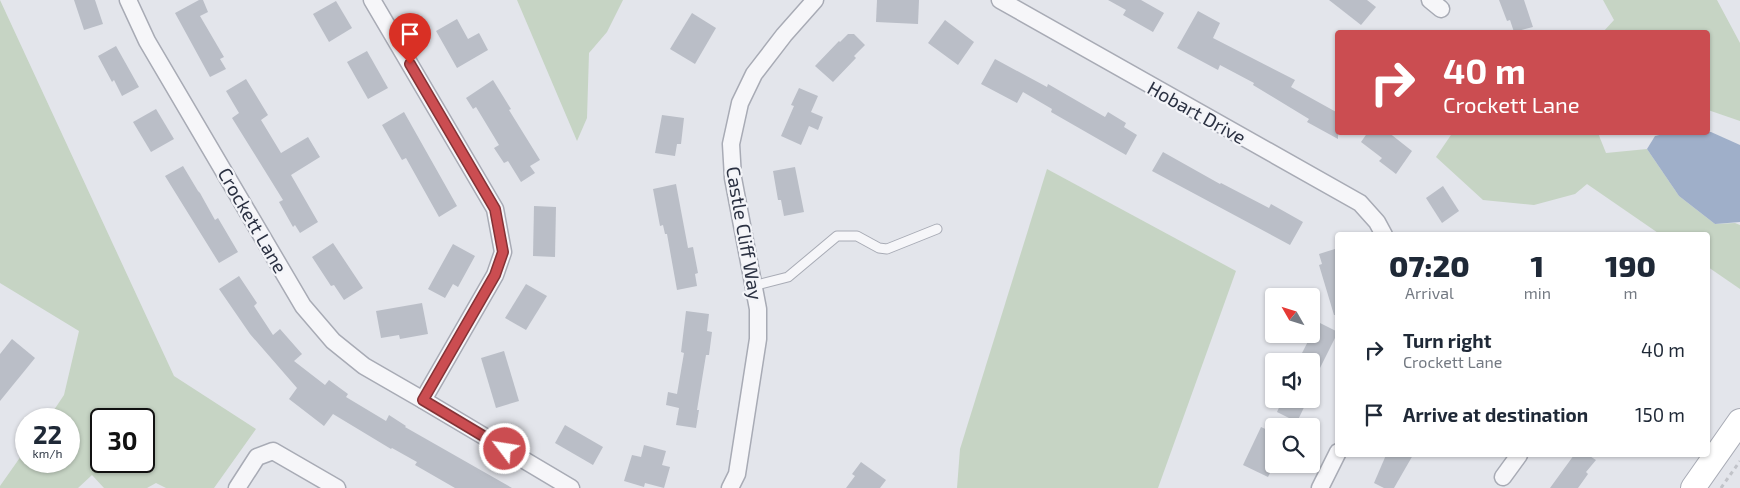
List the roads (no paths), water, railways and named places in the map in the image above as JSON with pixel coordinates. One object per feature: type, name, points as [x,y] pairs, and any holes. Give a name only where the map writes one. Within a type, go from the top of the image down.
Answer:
[{"type":"main road","points":[[1693,488],[1740,421]]},
{"type":"street","name":"Crockett Lane","points":[[128,0],[147,41],[303,306],[333,341],[364,366],[571,488]]},
{"type":"street","points":[[372,0],[495,209],[503,252],[495,275],[423,400]]},
{"type":"street","name":"Castle Cliff Way","points":[[730,488],[736,474],[758,339],[758,309],[733,178],[731,144],[740,103],[754,74],[784,35],[815,0]]},
{"type":"street","name":"Hobart Drive","points":[[1000,0],[1360,203],[1377,222],[1382,232]]},
{"type":"street","points":[[237,488],[257,458],[273,451],[337,488]]},
{"type":"street","points":[[1320,488],[1336,457]]},
{"type":"street","points":[[1503,477],[1517,457]]},
{"type":"lane","points":[[753,286],[788,277],[837,236],[857,236],[879,248],[888,248],[937,229]]},
{"type":"water","points":[[1711,132],[1740,145],[1740,222],[1715,224],[1679,196],[1647,149],[1655,136],[1710,135]]}]
